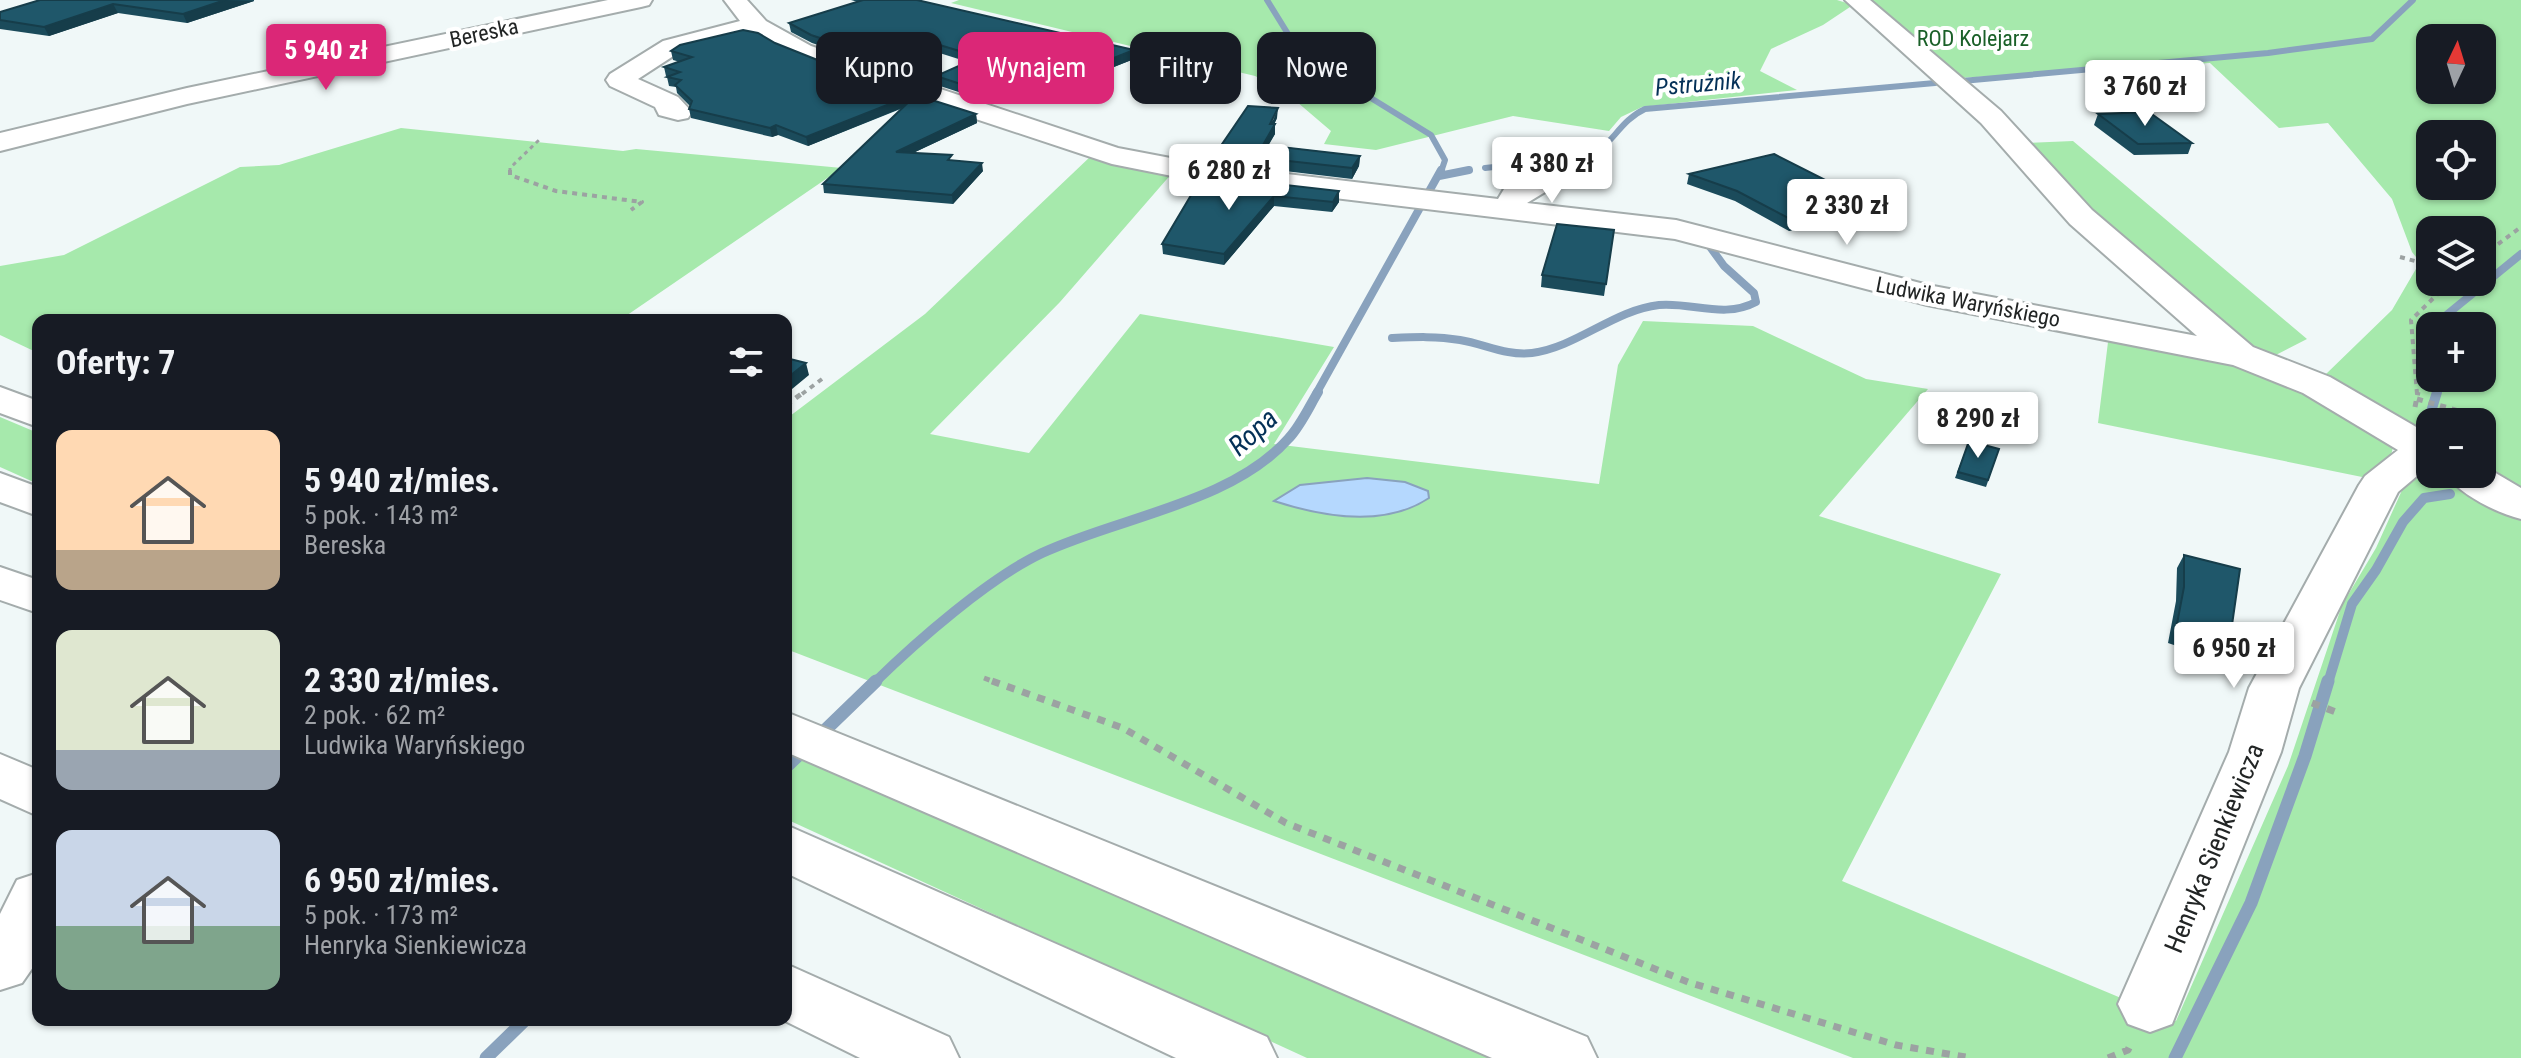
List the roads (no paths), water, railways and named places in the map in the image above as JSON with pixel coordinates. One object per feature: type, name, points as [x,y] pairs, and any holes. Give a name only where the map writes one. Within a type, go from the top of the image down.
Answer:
[{"type":"main road","points":[[533,0],[603,9]]},
{"type":"main road","name":"Bereska","points":[[0,142],[187,96],[641,0]]},
{"type":"main road","points":[[678,112],[669,109],[668,103],[624,85],[619,80],[672,46],[754,25],[735,0]]},
{"type":"main road","points":[[1856,0],[1991,117],[2081,217],[2241,355]]},
{"type":"main road","name":"Ludwika Waryńskiego","points":[[754,25],[783,42],[852,70],[1112,155],[1202,173],[1676,230],[1927,295],[2241,355],[2286,368],[2327,387],[2416,443]]},
{"type":"main road","points":[[1508,210],[1515,195],[1563,169]]},
{"type":"main road","points":[[0,399],[32,412]]},
{"type":"main road","points":[[0,427],[32,431]]},
{"type":"main road","name":"Henryka Sienkiewicza","points":[[2150,1004],[2255,752],[2274,688],[2380,485],[2416,450]]},
{"type":"main road","points":[[0,486],[32,500]]},
{"type":"main road","points":[[2491,488],[2521,506]]},
{"type":"main road","points":[[0,582],[32,595]]},
{"type":"main road","points":[[792,734],[1564,1058]]},
{"type":"main road","points":[[0,774],[32,792]]},
{"type":"main road","points":[[792,851],[1244,1058]]},
{"type":"main road","points":[[0,964],[15,945],[32,910]]},
{"type":"main road","points":[[792,994],[926,1058]]},
{"type":"water","points":[[1367,478],[1405,482],[1428,491],[1429,498],[1393,513],[1353,517],[1313,512],[1274,501],[1300,485]]},
{"type":"waterway","name":"Ropa","points":[[1267,0],[1301,55],[1431,135],[1445,160],[1441,172]]},
{"type":"waterway","name":"Pstrużnik","points":[[1962,81],[2268,53],[2372,39],[2413,0]]},
{"type":"waterway","name":"Pstrużnik","points":[[1485,168],[1592,156],[1630,119],[1645,109],[1935,83]]},
{"type":"waterway","name":"Ropa","points":[[1316,394],[1441,170]]},
{"type":"waterway","name":"Pstrużnik","points":[[1439,176],[1469,170],[1461,172]]},
{"type":"waterway","points":[[1392,338],[1451,339],[1504,351],[1532,353],[1564,344],[1642,308],[1672,305],[1720,310],[1756,302],[1754,293],[1724,266],[1708,244]]},
{"type":"waterway","points":[[2450,312],[2521,254]]},
{"type":"waterway","name":"Ropa","points":[[874,683],[954,612],[1021,564],[1072,540],[1206,493],[1265,460],[1293,433],[1318,392]]},
{"type":"waterway","points":[[2432,408],[2437,392]]},
{"type":"waterway","points":[[2328,683],[2352,604],[2376,570],[2403,522],[2424,498],[2450,494]]},
{"type":"waterway","name":"Ropa","points":[[817,738],[876,681]]},
{"type":"waterway","points":[[2175,1058],[2251,903],[2305,756],[2328,681]]},
{"type":"waterway","name":"Ropa","points":[[792,761],[805,749]]},
{"type":"waterway","name":"Ropa","points":[[486,1058],[519,1026]]},
{"type":"park label","name":"ROD Kolejarz","points":[[1973,38]]}]
